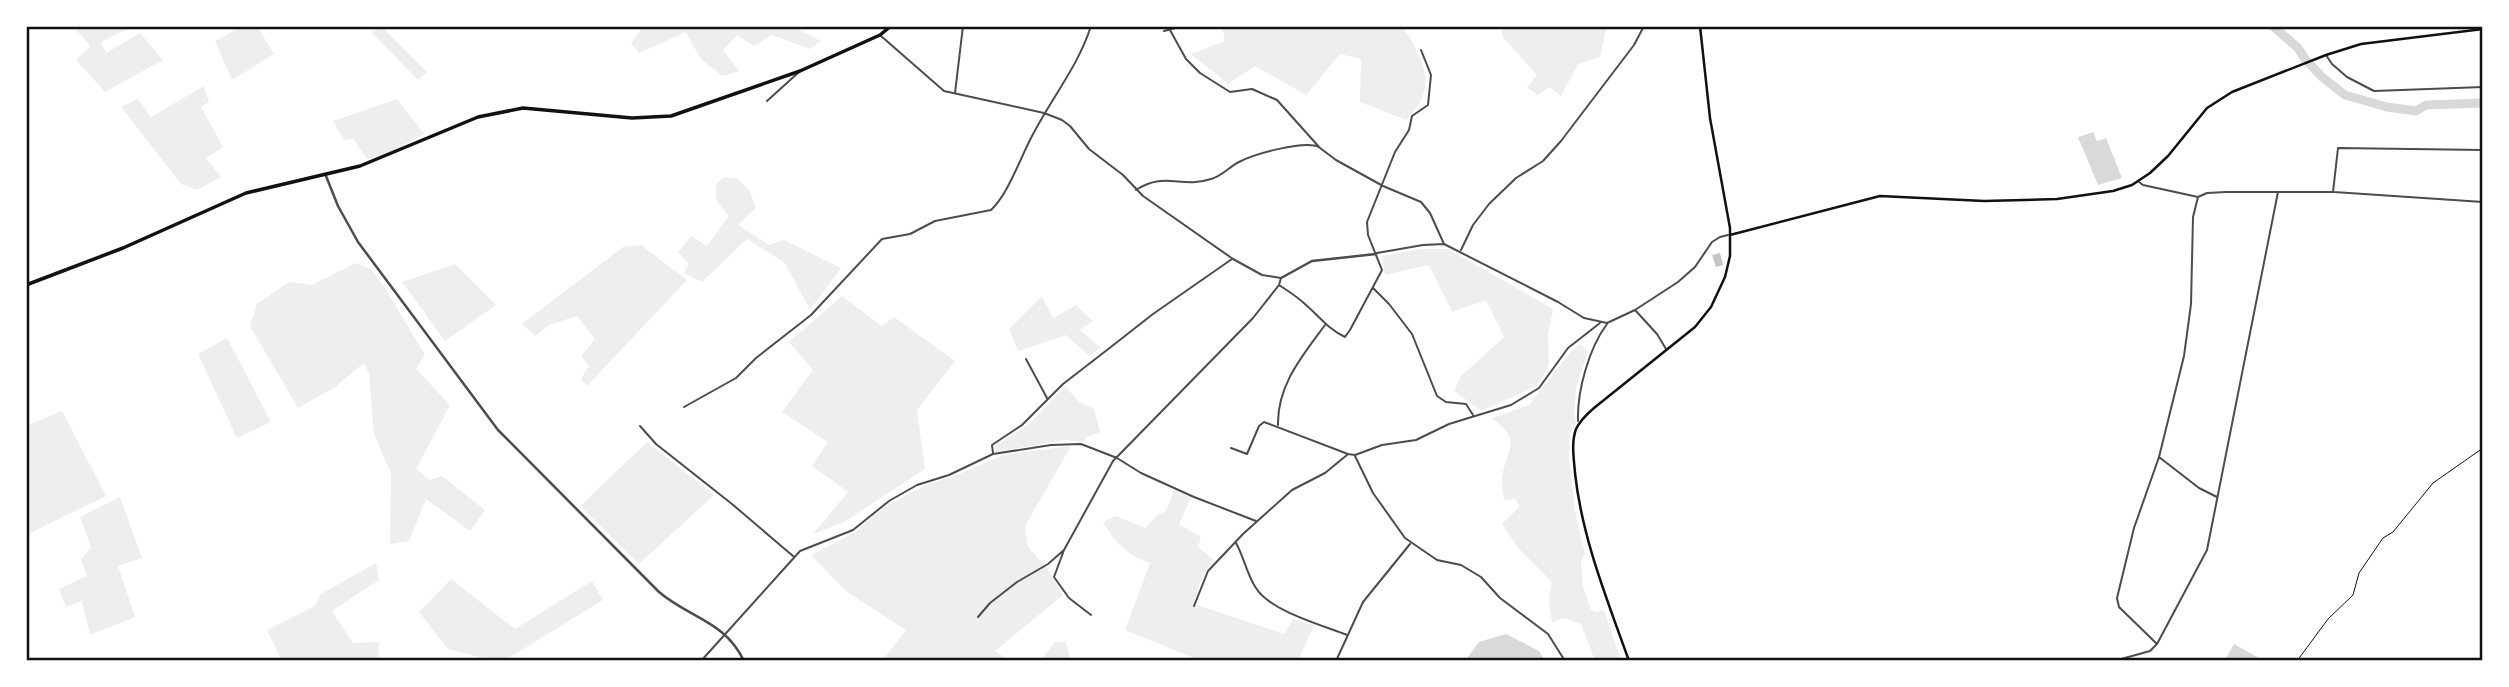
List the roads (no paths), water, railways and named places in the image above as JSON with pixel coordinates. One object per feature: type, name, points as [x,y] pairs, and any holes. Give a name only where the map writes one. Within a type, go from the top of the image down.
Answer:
[{"type":"main road","points":[[26,285],[123,248],[246,193],[326,176],[373,162],[464,122],[503,110],[539,108],[660,118],[681,114],[800,71],[880,35],[891,26]]},
{"type":"main road","points":[[1629,661],[1581,518],[1575,435],[1579,424],[1594,408],[1700,322],[1716,299],[1729,261],[1730,235],[1710,118],[1700,26]]},
{"type":"main road","points":[[1730,235],[1871,197],[1891,195],[1958,201],[2057,199],[2098,195],[2122,189],[2138,181],[2168,156],[2199,116],[2215,101],[2232,92],[2326,54],[2373,41],[2483,29]]},
{"type":"street","points":[[955,94],[963,26]]},
{"type":"street","points":[[684,407],[728,384],[811,315],[881,239],[910,234],[935,221],[991,210],[1004,191],[1044,113],[1078,58],[1091,26]]},
{"type":"street","points":[[1164,31],[1183,26]]},
{"type":"street","points":[[1460,251],[1473,225],[1489,204],[1516,178],[1543,161],[1561,141],[1634,45],[1644,26]]},
{"type":"street","points":[[1170,30],[1186,59],[1200,74],[1230,92],[1252,89],[1277,100],[1320,148]]},
{"type":"street","points":[[880,35],[936,86],[955,94],[1044,113],[1070,125],[1089,149],[1123,175],[1136,190],[1233,259],[1262,275],[1281,278],[1312,261],[1444,244],[1584,318],[1608,323],[1635,310],[1688,274],[1716,238],[1730,235]]},
{"type":"street","points":[[1279,285],[1305,304],[1325,326],[1345,337],[1382,270],[1368,235],[1367,222],[1395,152],[1409,130],[1412,116],[1428,105],[1431,75],[1421,50]]},
{"type":"street","points":[[2326,54],[2332,65],[2347,77],[2374,90],[2483,87]]},
{"type":"street","points":[[767,101],[800,71]]},
{"type":"street","points":[[1136,190],[1154,180],[1189,183],[1210,179],[1244,160],[1313,144],[1383,186],[1421,202],[1430,213],[1444,244]]},
{"type":"street","points":[[2333,192],[2338,148],[2483,150]]},
{"type":"street","points":[[326,176],[358,242],[498,430],[659,593],[685,612],[726,633],[744,661]]},
{"type":"street","points":[[2138,181],[2143,186],[2197,197],[2207,193],[2333,192],[2483,202]]},
{"type":"street","points":[[2114,661],[2152,649],[2156,645],[2207,550],[2278,192]]},
{"type":"street","points":[[2156,645],[2117,603],[2134,528],[2160,457],[2189,331],[2193,217],[2197,197]]},
{"type":"street","points":[[993,454],[992,444],[1022,425],[1048,399],[1153,314],[1233,259]]},
{"type":"street","points":[[1091,615],[1069,598],[1054,577],[1065,550],[1112,461],[1246,325],[1279,285],[1281,278]]},
{"type":"street","points":[[1373,288],[1412,334],[1437,396],[1446,402],[1466,404],[1473,416]]},
{"type":"street","points":[[1635,310],[1657,334],[1667,350]]},
{"type":"street","points":[[1231,448],[1247,454],[1261,423],[1264,422],[1355,455],[1382,445],[1416,440],[1449,424],[1499,410],[1532,393],[1546,380],[1568,348],[1600,323]]},
{"type":"street","points":[[1579,424],[1578,413],[1591,352],[1608,323]]},
{"type":"street","points":[[1278,426],[1287,379],[1325,326]]},
{"type":"street","points":[[1026,359],[1048,399]]},
{"type":"street","points":[[640,426],[656,444],[732,503],[793,557]]},
{"type":"street","points":[[701,661],[800,551],[853,530],[889,501],[917,485],[949,475],[993,454],[1066,443],[1089,446],[1117,458],[1141,473],[1256,521]]},
{"type":"street","points":[[1194,606],[1208,571],[1256,521],[1292,490],[1325,473],[1348,454]]},
{"type":"street","points":[[1355,455],[1373,493],[1410,543],[1437,560],[1461,565],[1481,577],[1500,598],[1548,634],[1565,661]]},
{"type":"street","points":[[2160,457],[2199,488],[2218,497]]},
{"type":"street","points":[[1236,542],[1253,583],[1261,595],[1290,612],[1347,635]]},
{"type":"street","points":[[1336,661],[1370,591],[1410,543]]},
{"type":"street","points":[[978,617],[990,603],[1017,582],[1048,564],[1065,550]]},
{"type":"waterway","points":[[2273,26],[2298,48],[2322,77],[2345,95],[2387,107],[2416,111],[2426,105],[2483,103]]}]
